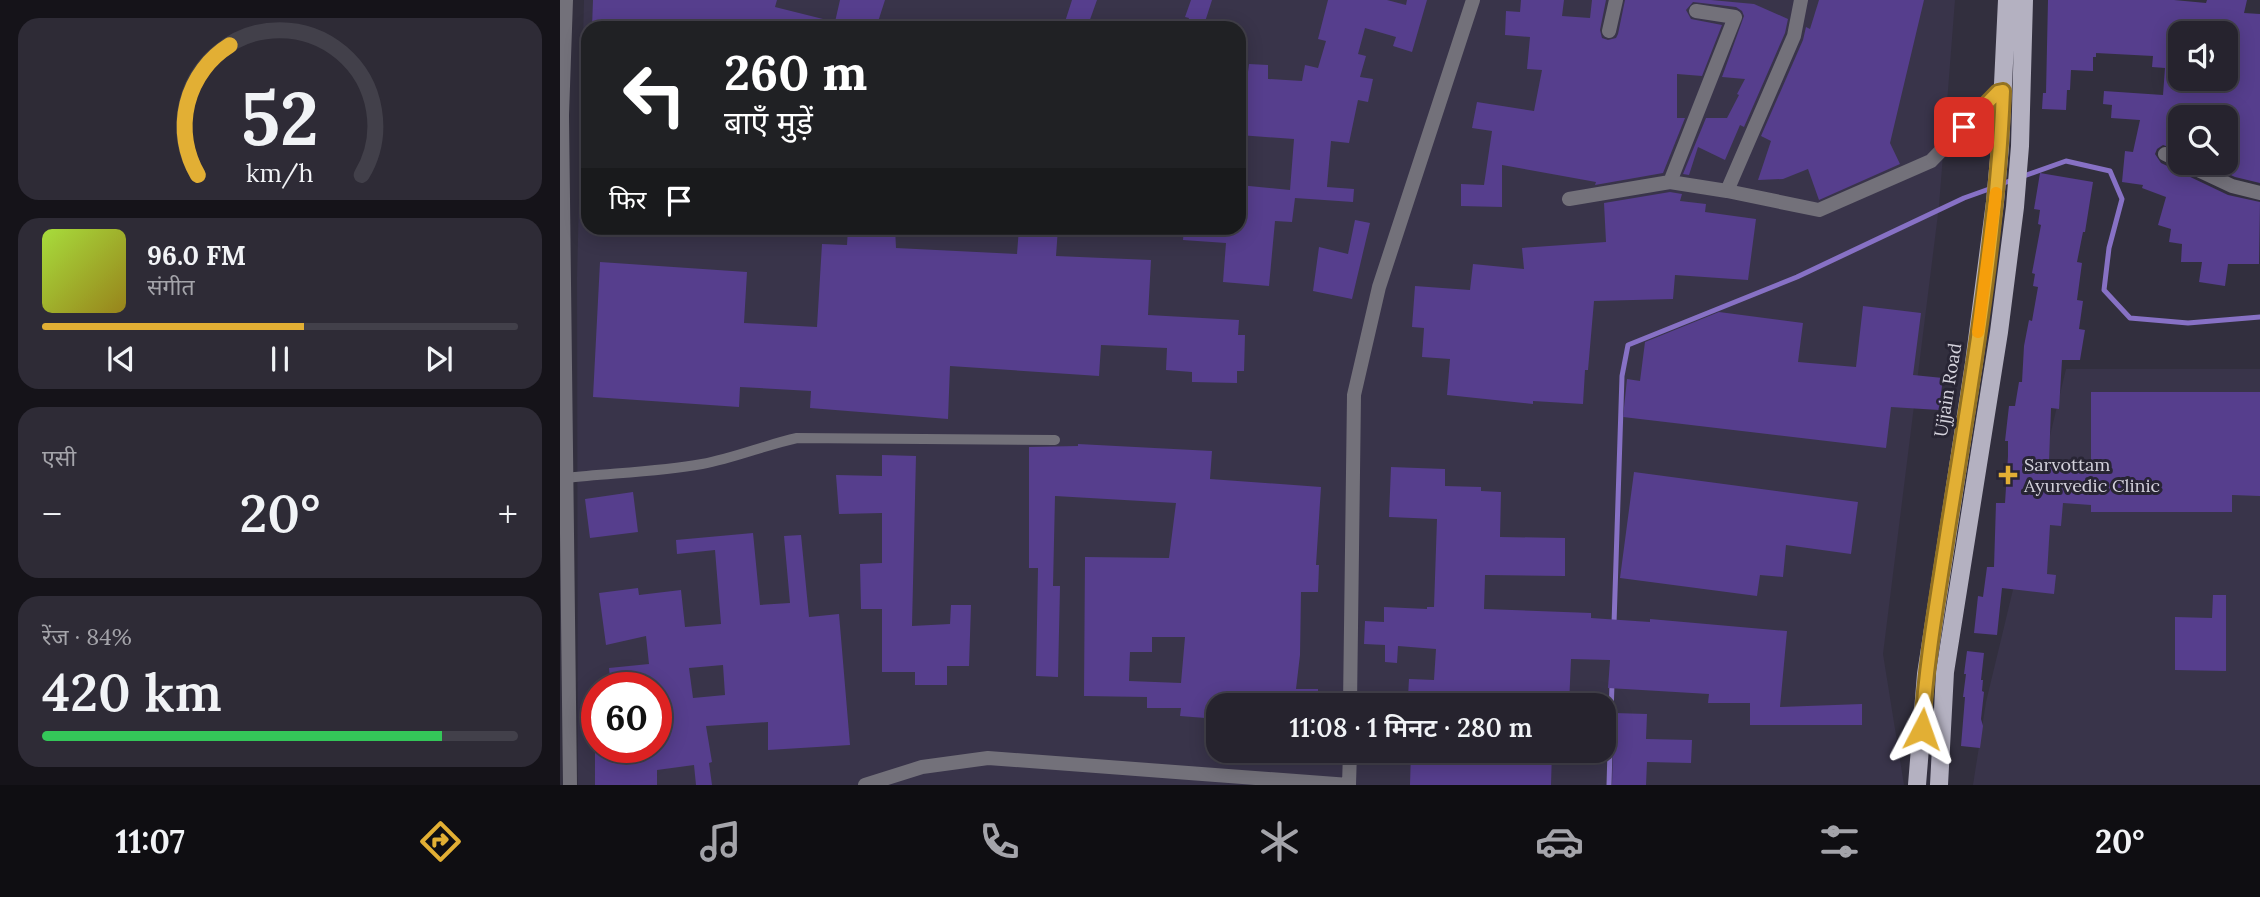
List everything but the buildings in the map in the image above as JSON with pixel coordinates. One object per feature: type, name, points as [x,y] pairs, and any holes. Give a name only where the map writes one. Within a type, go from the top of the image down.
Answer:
[{"type":"main road","name":"Ujjain Road","points":[[1917,785],[1926,674],[1974,363],[1995,202],[2007,0]]},
{"type":"main road","points":[[1939,785],[1945,672],[1991,385],[2015,207],[2020,146],[2024,0]]},
{"type":"street","points":[[566,0],[561,115],[570,785]]},
{"type":"street","points":[[1350,693],[1354,395],[1379,287],[1473,0]]},
{"type":"street","points":[[1609,31],[1616,0]]},
{"type":"street","points":[[1727,191],[1794,36],[1801,0]]},
{"type":"street","points":[[1670,182],[1735,18],[1696,11]]},
{"type":"street","points":[[1569,199],[1670,182],[1819,211],[1931,162],[1998,92],[2003,91]]},
{"type":"street","points":[[2209,175],[2232,186],[2260,193]]},
{"type":"street","points":[[865,785],[922,767],[988,758],[1349,785],[1350,763]]},
{"type":"lane","points":[[566,478],[700,465],[797,438],[1055,440]]},
{"type":"shaded area","points":[[584,0],[1955,0],[1939,206],[1883,654],[1904,785],[578,785],[577,278],[581,119],[581,235],[1246,235],[1246,21],[583,21]]},
{"type":"shaded area","points":[[2066,369],[2260,369],[2260,785],[1973,785],[1986,702]]},
{"type":"waterway","points":[[2001,184],[2066,161],[2110,171],[2122,199],[2109,248],[2104,290],[2130,318],[2188,323],[2260,317]]},
{"type":"waterway","points":[[1614,624],[1622,376],[1628,345],[1797,277],[1964,198],[1992,188]]},
{"type":"waterway","points":[[1609,785],[1612,683]]},
{"type":"slow traffic","points":[[1978,332],[1996,193]]},
{"type":"place","name":"Sarvottam Ayurvedic Clinic","points":[[2008,475]]},
{"type":"route","points":[[1922,729],[1926,674],[1974,363],[1995,202],[2003,91],[1998,92],[1964,127]]}]
